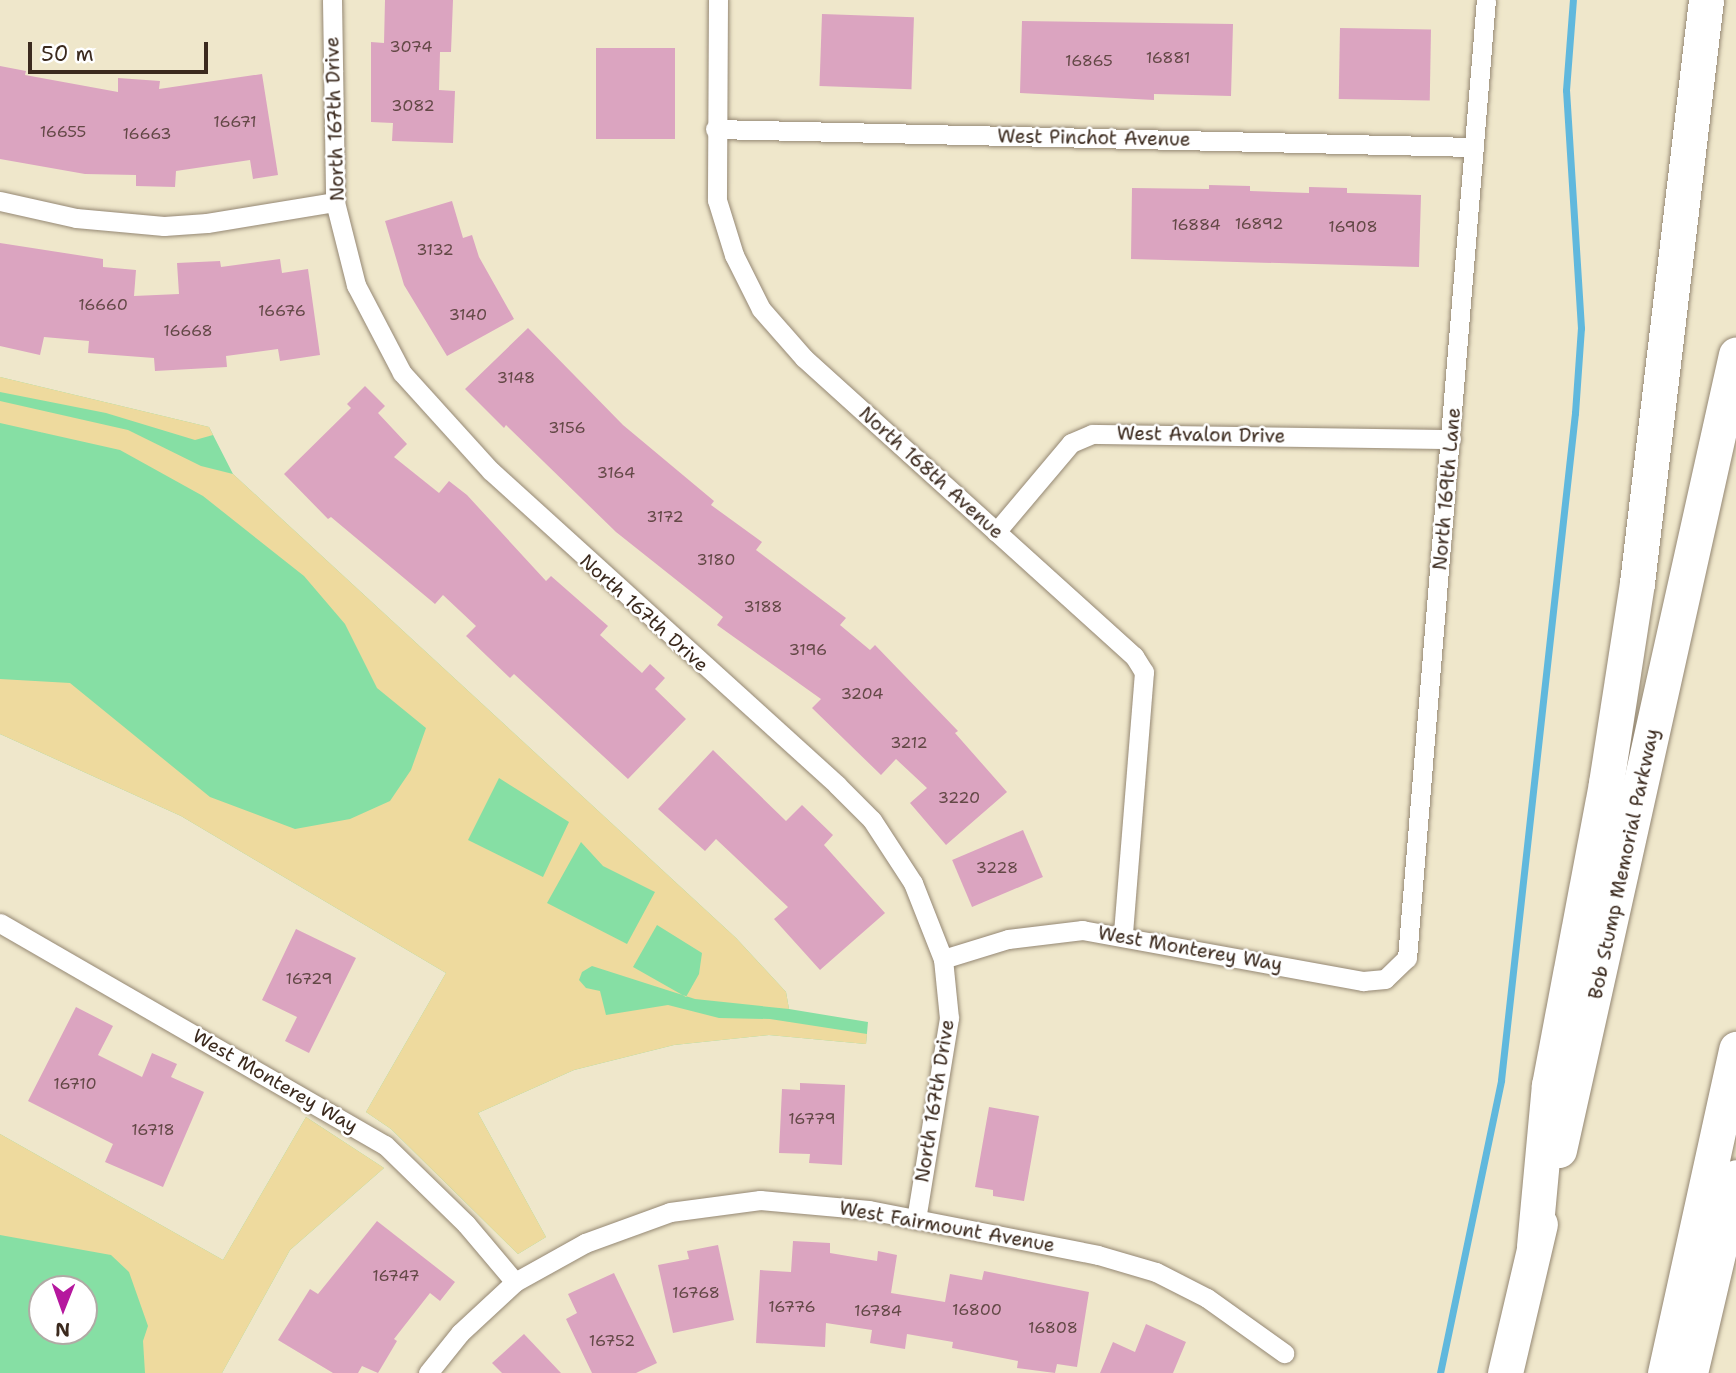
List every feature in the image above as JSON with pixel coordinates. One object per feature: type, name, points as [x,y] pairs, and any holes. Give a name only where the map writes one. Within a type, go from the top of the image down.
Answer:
[{"type":"highway","points":[[1534,1247],[1549,1085],[1606,783],[1639,569],[1706,0]]},
{"type":"highway","name":"Bob Stump Memorial Parkway","points":[[1506,1373],[1534,1247],[1576,1089],[1736,354]]},
{"type":"highway","points":[[1665,1373],[1736,1049]]},
{"type":"highway","points":[[1690,1373],[1736,1177]]},
{"type":"street","name":"North 167th Drive","points":[[332,0],[335,202],[356,285],[402,373],[491,471],[872,820],[913,883],[943,959],[948,989],[947,1046],[916,1219]]},
{"type":"street","name":"North 168th Avenue","points":[[718,0],[715,171],[724,228],[761,309],[804,358],[1134,656],[1144,672],[1124,934]]},
{"type":"street","name":"North 169th Lane","points":[[1395,973],[1410,949],[1486,0]]},
{"type":"street","name":"West Pinchot Avenue","points":[[715,129],[1474,147]]},
{"type":"street","points":[[0,201],[110,223],[164,226],[335,202]]},
{"type":"street","name":"West Avalon Drive","points":[[996,532],[1072,443],[1092,434],[1451,439]]},
{"type":"street","name":"West Monterey Way","points":[[0,923],[384,1145],[466,1224],[515,1282]]},
{"type":"street","name":"West Monterey Way","points":[[943,959],[1033,934],[1083,930],[1124,934],[1363,981],[1395,973]]},
{"type":"street","name":"West Fairmount Avenue","points":[[428,1373],[460,1332],[515,1282],[585,1243],[670,1212],[760,1200],[916,1219],[1098,1255],[1156,1272],[1207,1298],[1284,1353]]},
{"type":"green space","points":[[0,377],[209,427],[233,474],[736,938],[786,992],[789,1009],[868,1022],[866,1044],[769,1035],[674,1045],[574,1070],[478,1113],[546,1237],[518,1254],[391,1129],[366,1112],[446,973],[181,816],[0,734]]},
{"type":"green space","points":[[306,1117],[384,1168],[290,1250],[222,1373],[0,1373],[0,1134],[223,1260]]},
{"type":"sand","points":[[0,377],[209,427],[213,435],[195,440],[106,413],[0,392]]},
{"type":"sand","points":[[0,401],[128,430],[201,466],[233,474],[736,938],[786,992],[789,1009],[686,996],[699,974],[702,953],[657,925],[633,967],[682,995],[592,966],[582,972],[579,980],[586,988],[600,991],[606,1015],[668,1005],[719,1018],[770,1019],[867,1034],[866,1044],[769,1035],[674,1045],[574,1070],[478,1113],[546,1237],[518,1254],[391,1129],[366,1112],[446,973],[181,816],[0,734],[0,679],[70,683],[210,797],[295,829],[350,819],[390,801],[411,770],[426,728],[377,688],[345,624],[304,576],[203,496],[120,450],[0,423]],"holes":[[[499,778],[569,822],[543,877],[468,840]],[[581,842],[603,866],[655,892],[627,944],[547,903]]]},
{"type":"sand","points":[[306,1117],[384,1168],[290,1250],[222,1373],[145,1373],[143,1341],[148,1326],[129,1272],[111,1255],[0,1235],[0,1134],[223,1260]]},
{"type":"building","points":[[385,0],[453,0],[451,52],[440,52],[439,90],[455,91],[453,143],[392,141],[393,123],[371,122],[371,42],[384,43]]},
{"type":"building","points":[[822,14],[914,17],[911,89],[819,86]]},
{"type":"building","points":[[1022,21],[1233,24],[1231,96],[1154,94],[1154,100],[1020,93]]},
{"type":"building","points":[[1340,28],[1431,30],[1430,101],[1339,99]]},
{"type":"building","points":[[596,48],[675,48],[675,139],[596,139]]},
{"type":"building","points":[[0,66],[26,71],[25,75],[118,92],[118,78],[160,81],[159,89],[262,74],[278,175],[253,179],[250,160],[176,171],[175,187],[136,186],[136,175],[85,174],[0,159]]},
{"type":"building","points":[[1209,185],[1250,186],[1250,191],[1309,193],[1309,187],[1347,188],[1347,193],[1421,195],[1419,267],[1131,259],[1132,188],[1209,189]]},
{"type":"building","points":[[452,201],[463,238],[472,235],[479,257],[514,319],[447,356],[404,285],[385,221]]},
{"type":"building","points":[[0,243],[103,259],[103,267],[136,270],[134,296],[179,294],[177,263],[220,261],[221,267],[280,259],[282,273],[308,269],[320,355],[280,361],[278,349],[226,356],[227,367],[155,371],[154,358],[88,353],[89,341],[44,337],[40,355],[0,346]]},
{"type":"building","points":[[528,328],[623,425],[714,501],[711,505],[762,542],[756,550],[846,618],[840,625],[870,650],[875,645],[958,731],[955,733],[1007,792],[946,845],[910,803],[927,788],[896,759],[881,775],[812,708],[821,699],[717,625],[723,617],[616,532],[506,425],[504,428],[465,389]]},
{"type":"building","points":[[365,386],[385,406],[378,413],[407,444],[394,457],[439,493],[449,481],[467,495],[546,581],[551,576],[608,626],[600,635],[642,673],[650,664],[665,678],[655,689],[686,719],[628,779],[514,674],[510,678],[466,636],[476,626],[443,595],[435,604],[331,517],[328,519],[284,474],[351,408],[347,404]]},
{"type":"building","points":[[713,750],[786,821],[802,805],[833,835],[824,845],[885,913],[820,970],[774,919],[788,907],[716,839],[705,851],[658,809]]},
{"type":"building","points":[[1023,830],[1043,877],[972,907],[952,860]]},
{"type":"building","points":[[296,929],[356,958],[309,1053],[285,1041],[297,1017],[262,1000]]},
{"type":"building","points":[[76,1007],[113,1026],[98,1055],[142,1077],[152,1053],[177,1064],[171,1077],[204,1092],[163,1187],[105,1162],[113,1144],[28,1101]]},
{"type":"building","points":[[800,1083],[845,1085],[842,1165],[809,1163],[810,1154],[779,1153],[782,1089],[800,1090]]},
{"type":"building","points":[[989,1107],[1039,1116],[1024,1201],[993,1196],[993,1190],[975,1187]]},
{"type":"building","points":[[377,1221],[455,1282],[440,1301],[430,1293],[394,1339],[397,1341],[378,1373],[362,1366],[358,1373],[333,1373],[278,1340],[310,1289],[318,1294]]},
{"type":"building","points":[[793,1241],[830,1243],[830,1253],[877,1261],[878,1251],[897,1255],[891,1293],[945,1302],[950,1274],[982,1280],[984,1271],[1089,1292],[1077,1367],[1057,1364],[1055,1373],[1017,1368],[1018,1361],[952,1348],[953,1342],[907,1334],[905,1349],[870,1343],[872,1330],[826,1323],[825,1347],[756,1343],[760,1270],[791,1272]]},
{"type":"building","points":[[718,1245],[734,1320],[673,1333],[658,1265],[689,1259],[687,1251]]},
{"type":"building","points":[[614,1273],[657,1363],[636,1373],[592,1373],[566,1319],[577,1313],[568,1294]]},
{"type":"building","points":[[1146,1324],[1186,1342],[1173,1373],[1100,1373],[1113,1342],[1135,1352]]},
{"type":"building","points":[[524,1334],[561,1373],[502,1373],[492,1363]]},
{"type":"waterway","points":[[1440,1373],[1501,1080],[1575,413],[1581,328],[1566,90],[1573,0]]}]
